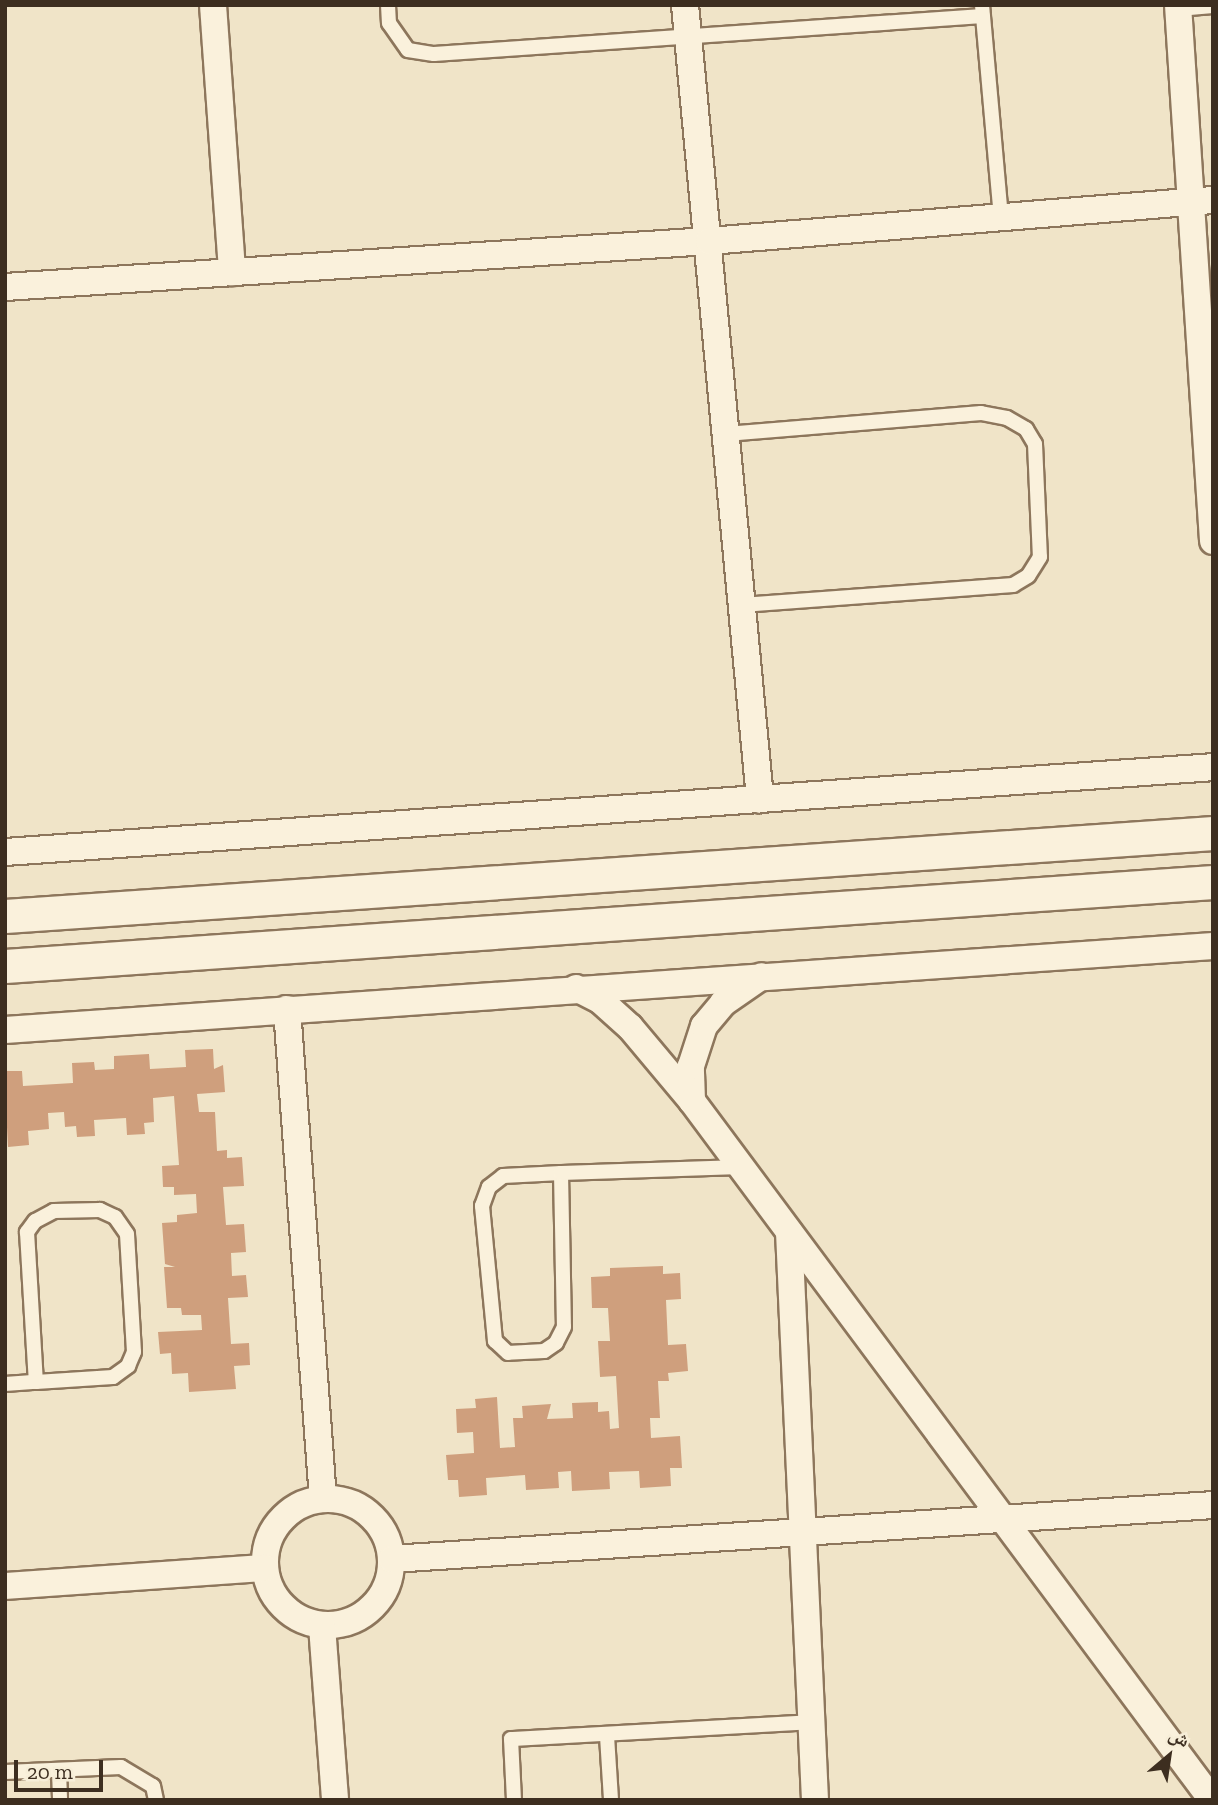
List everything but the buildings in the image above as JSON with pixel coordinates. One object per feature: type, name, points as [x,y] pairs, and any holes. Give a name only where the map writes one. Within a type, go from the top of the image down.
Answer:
[{"type":"street","points":[[213,5],[232,272]]},
{"type":"street","points":[[685,5],[760,799]]},
{"type":"street","points":[[1178,7],[1201,202],[1213,541]]},
{"type":"street","points":[[5,287],[709,241],[1201,202]]},
{"type":"street","points":[[5,852],[1213,767]]},
{"type":"street","points":[[5,916],[1213,833]]},
{"type":"street","points":[[5,965],[1213,882]]},
{"type":"street","points":[[5,1030],[576,988],[1213,946]]},
{"type":"street","points":[[692,1101],[691,1066],[704,1026],[723,1003],[762,976]]},
{"type":"street","points":[[576,988],[601,1002],[630,1027],[692,1101],[1212,1800]]},
{"type":"street","points":[[287,1009],[323,1498]]},
{"type":"street","points":[[789,1232],[815,1800]]},
{"type":"street","points":[[323,1498],[343,1500],[377,1521],[392,1559],[379,1600],[344,1624],[321,1626],[300,1620],[282,1607],[270,1589],[264,1568],[265,1548],[279,1521],[303,1503],[323,1498]]},
{"type":"street","points":[[392,1559],[1213,1505]]},
{"type":"street","points":[[5,1586],[264,1568]]},
{"type":"street","points":[[321,1626],[335,1800]]},
{"type":"lane","points":[[388,5],[390,23],[408,50],[434,54],[687,38],[982,11],[1001,218]]},
{"type":"lane","points":[[1178,7],[1213,6]]},
{"type":"lane","points":[[726,434],[981,413],[1007,418],[1026,429],[1035,444],[1040,557],[1028,576],[1013,586],[741,605]]},
{"type":"lane","points":[[561,1173],[564,1327],[556,1343],[544,1350],[508,1353],[495,1341],[481,1206],[489,1187],[503,1176],[561,1173],[741,1167]]},
{"type":"lane","points":[[5,1384],[36,1382],[113,1377],[128,1366],[134,1352],[127,1234],[115,1217],[100,1210],[54,1212],[35,1221],[27,1232],[36,1382]]},
{"type":"lane","points":[[514,1800],[511,1739],[607,1736],[812,1722]]},
{"type":"lane","points":[[607,1736],[611,1800]]},
{"type":"lane","points":[[5,1773],[121,1767],[153,1786],[156,1800]]},
{"type":"lane","points":[[60,1770],[60,1800]]}]
